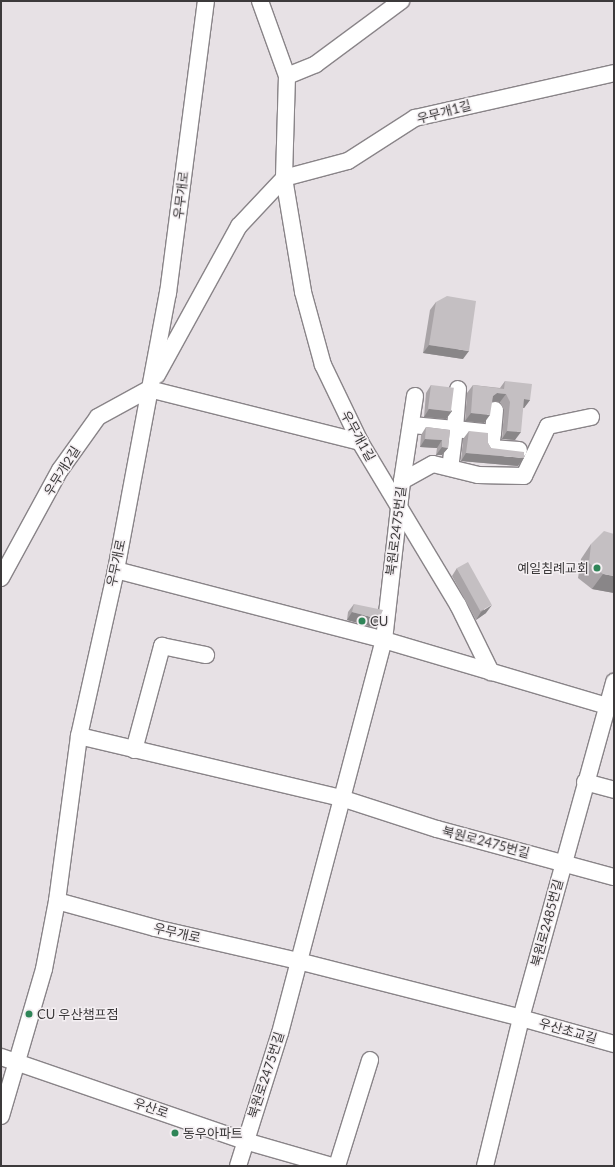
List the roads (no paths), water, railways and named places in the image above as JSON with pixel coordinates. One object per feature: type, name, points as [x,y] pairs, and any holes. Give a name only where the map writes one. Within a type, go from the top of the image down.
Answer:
[{"type":"street","name":"우무개로","points":[[1,1116],[44,969],[57,901],[79,736],[116,570],[168,293],[206,1]]},
{"type":"street","points":[[260,1],[287,76],[284,178],[239,226],[149,389],[360,442]]},
{"type":"street","points":[[287,76],[316,64],[401,1]]},
{"type":"street","name":"우무개1길","points":[[491,672],[458,605],[360,442],[323,365],[303,292],[284,178],[348,161],[415,118],[614,72]]},
{"type":"street","name":"우무개2길","points":[[1,578],[60,470],[98,417],[149,389]]},
{"type":"street","points":[[451,462],[458,389]]},
{"type":"street","points":[[402,481],[412,425],[415,396]]},
{"type":"street","points":[[495,410],[491,448],[518,450]]},
{"type":"street","name":"북원로2475번길","points":[[238,1166],[280,1033],[298,960],[384,640],[402,481],[433,464],[478,475],[524,476],[548,426],[591,417]]},
{"type":"street","points":[[412,425],[493,433]]},
{"type":"street","points":[[116,570],[384,640],[611,707]]},
{"type":"street","points":[[134,750],[162,646],[206,655]]},
{"type":"street","name":"북원로2485번길","points":[[485,1166],[522,1018],[585,782],[611,707],[614,682]]},
{"type":"street","points":[[79,736],[341,798]]},
{"type":"street","points":[[585,782],[614,790]]},
{"type":"street","name":"북원로2475번길","points":[[341,798],[437,829],[564,863]]},
{"type":"street","points":[[564,863],[614,877]]},
{"type":"street","name":"우무개로","points":[[57,901],[155,928],[298,960]]},
{"type":"street","points":[[298,960],[522,1018]]},
{"type":"street","name":"우산초교길","points":[[522,1018],[614,1044]]},
{"type":"street","points":[[1,1057],[16,1062]]},
{"type":"street","points":[[337,1166],[370,1060]]},
{"type":"street","name":"우산로","points":[[16,1062],[245,1141],[332,1166]]},
{"type":"place","name":"예일침례교회","points":[[597,568]]},
{"type":"place","name":"CU","points":[[362,621]]},
{"type":"place","name":"CU 우산챔프점","points":[[29,1014]]},
{"type":"place","name":"동우아파트","points":[[175,1133]]}]
